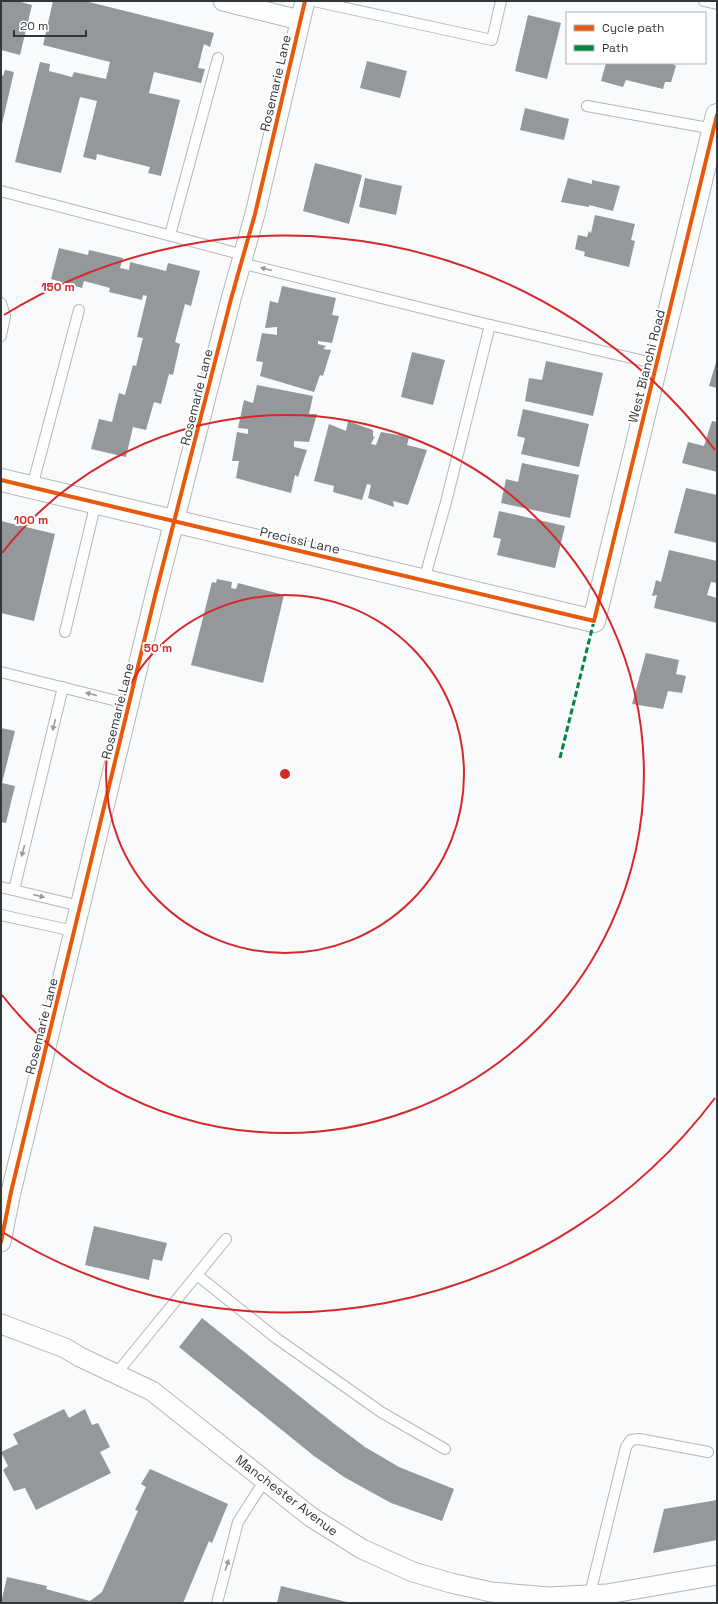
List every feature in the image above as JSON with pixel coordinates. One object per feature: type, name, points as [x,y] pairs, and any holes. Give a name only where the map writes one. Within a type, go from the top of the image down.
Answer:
[{"type":"street","points":[[223,1],[300,20]]},
{"type":"street","name":"Rosemarie Lane","points":[[2,1230],[129,704],[255,214],[304,1]]},
{"type":"street","name":"West Bianchi Road","points":[[594,621],[715,122]]},
{"type":"street","name":"Precissi Lane","points":[[1,480],[594,621]]},
{"type":"street","name":"Manchester Avenue","points":[[1,1324],[65,1348],[80,1357],[152,1391],[311,1517],[362,1549],[413,1572],[451,1583],[527,1599],[549,1597],[589,1599],[717,1575]]},
{"type":"lane","points":[[314,1],[492,40],[501,1]]},
{"type":"lane","points":[[704,1],[717,4]]},
{"type":"lane","points":[[170,235],[218,58]]},
{"type":"lane","points":[[587,106],[715,122]]},
{"type":"lane","points":[[1,191],[170,235],[291,275],[490,325],[656,364]]},
{"type":"lane","points":[[1,302],[5,316],[1,336]]},
{"type":"lane","points":[[32,487],[79,310]]},
{"type":"lane","points":[[424,580],[446,502],[490,325]]},
{"type":"lane","points":[[65,632],[96,502]]},
{"type":"lane","points":[[1,672],[129,704]]},
{"type":"lane","points":[[14,890],[63,687]]},
{"type":"lane","points":[[1,887],[80,906]]},
{"type":"lane","points":[[1,915],[74,931]]},
{"type":"lane","points":[[116,1374],[226,1239]]},
{"type":"lane","points":[[197,1275],[282,1343],[381,1412],[445,1449]]},
{"type":"lane","points":[[589,1599],[626,1447],[631,1440],[639,1438],[708,1452]]},
{"type":"lane","points":[[218,1603],[238,1522],[265,1480]]},
{"type":"building","points":[[1,1],[17,1],[32,5],[20,55],[1,50]]},
{"type":"building","points":[[53,1],[85,1],[214,33],[210,47],[204,44],[198,68],[205,69],[201,83],[154,72],[149,93],[180,100],[161,176],[148,173],[150,167],[97,154],[96,160],[83,157],[97,101],[80,97],[61,173],[15,162],[40,62],[50,64],[49,71],[72,77],[74,72],[106,79],[110,62],[43,45]]},
{"type":"building","points":[[528,15],[561,23],[547,79],[515,71]]},
{"type":"building","points":[[367,61],[407,71],[400,98],[360,88]]},
{"type":"building","points":[[606,64],[673,64],[676,66],[671,82],[665,82],[663,89],[626,80],[623,87],[601,81]]},
{"type":"building","points":[[5,70],[14,72],[2,124],[1,75],[3,76]]},
{"type":"building","points":[[525,108],[569,119],[564,140],[520,130]]},
{"type":"building","points":[[315,163],[362,175],[349,224],[303,211]]},
{"type":"building","points":[[365,178],[402,186],[396,215],[359,207]]},
{"type":"building","points":[[568,178],[592,184],[592,180],[620,186],[613,211],[589,205],[589,207],[561,202]]},
{"type":"building","points":[[595,215],[635,224],[631,240],[635,241],[629,267],[584,256],[585,252],[575,249],[578,235],[587,237],[589,231],[591,233]]},
{"type":"building","points":[[59,248],[88,255],[89,250],[123,258],[120,268],[129,270],[130,262],[166,271],[168,263],[200,271],[191,306],[185,304],[175,342],[180,344],[173,375],[169,374],[161,404],[154,402],[146,430],[133,427],[126,457],[91,449],[99,419],[112,422],[119,393],[125,395],[133,365],[136,366],[143,338],[137,337],[147,296],[143,295],[142,300],[109,292],[110,288],[84,281],[82,288],[51,279]]},
{"type":"building","points":[[282,286],[336,298],[332,315],[339,316],[332,343],[318,341],[318,344],[326,346],[323,349],[331,350],[323,376],[320,375],[314,392],[260,376],[263,362],[256,361],[262,333],[277,335],[277,327],[265,328],[270,301],[278,303]]},
{"type":"building","points":[[412,352],[445,360],[433,405],[401,397]]},
{"type":"building","points":[[717,359],[717,388],[709,386]]},
{"type":"building","points":[[546,361],[603,373],[593,416],[525,401],[529,378],[542,380]]},
{"type":"building","points":[[257,385],[313,396],[309,414],[317,414],[309,442],[294,441],[294,447],[307,450],[298,477],[295,475],[291,493],[236,478],[239,461],[232,461],[237,432],[248,434],[248,429],[238,428],[244,400],[253,403]]},
{"type":"building","points":[[523,409],[589,424],[579,467],[521,454],[525,438],[517,436]]},
{"type":"building","points":[[348,421],[373,430],[373,437],[375,436],[371,444],[376,445],[381,432],[409,437],[407,445],[427,450],[408,505],[393,501],[394,507],[368,498],[371,485],[367,484],[362,500],[333,492],[334,486],[314,481],[329,424],[346,431]]},
{"type":"building","points":[[712,421],[717,422],[717,472],[682,463],[688,442],[704,446]]},
{"type":"building","points":[[522,463],[579,475],[570,518],[501,503],[506,479],[518,482]]},
{"type":"building","points":[[686,488],[717,495],[717,543],[674,533]]},
{"type":"building","points":[[499,511],[565,526],[555,568],[497,555],[501,539],[493,537]]},
{"type":"building","points":[[1,521],[55,534],[34,621],[1,613]]},
{"type":"building","points":[[669,550],[717,561],[717,583],[711,582],[707,595],[717,598],[717,623],[654,608],[657,595],[652,596],[656,580],[661,582]]},
{"type":"building","points":[[217,579],[232,582],[231,588],[236,589],[238,583],[284,595],[263,683],[191,665],[212,582],[216,583]]},
{"type":"building","points":[[646,653],[679,660],[676,674],[686,676],[682,693],[668,691],[663,709],[632,704]]},
{"type":"building","points":[[1,728],[15,731],[2,783],[15,786],[6,823],[1,822]]},
{"type":"building","points":[[94,1226],[167,1243],[162,1261],[153,1259],[149,1280],[85,1265]]},
{"type":"building","points":[[202,1318],[365,1447],[399,1467],[454,1489],[442,1521],[391,1503],[344,1477],[314,1456],[179,1347]]},
{"type":"building","points":[[64,1409],[69,1418],[85,1409],[92,1425],[98,1423],[110,1447],[100,1452],[111,1473],[36,1510],[25,1488],[14,1491],[3,1470],[8,1466],[1,1452],[18,1444],[13,1434]]},
{"type":"building","points":[[150,1469],[228,1504],[212,1543],[209,1541],[183,1603],[1,1603],[7,1577],[47,1586],[46,1589],[90,1601],[102,1592],[138,1511],[135,1510],[146,1487],[141,1484]]},
{"type":"building","points":[[717,1500],[717,1540],[653,1553],[664,1509]]},
{"type":"building","points":[[281,1586],[347,1602],[347,1603],[277,1603]]},
{"type":"marked path","points":[[560,758],[594,621]]},
{"type":"cycle path","points":[[1,1242],[11,1192],[155,596],[231,299],[255,214],[305,1]]},
{"type":"cycle path","points":[[1,480],[594,621],[717,115]]}]
